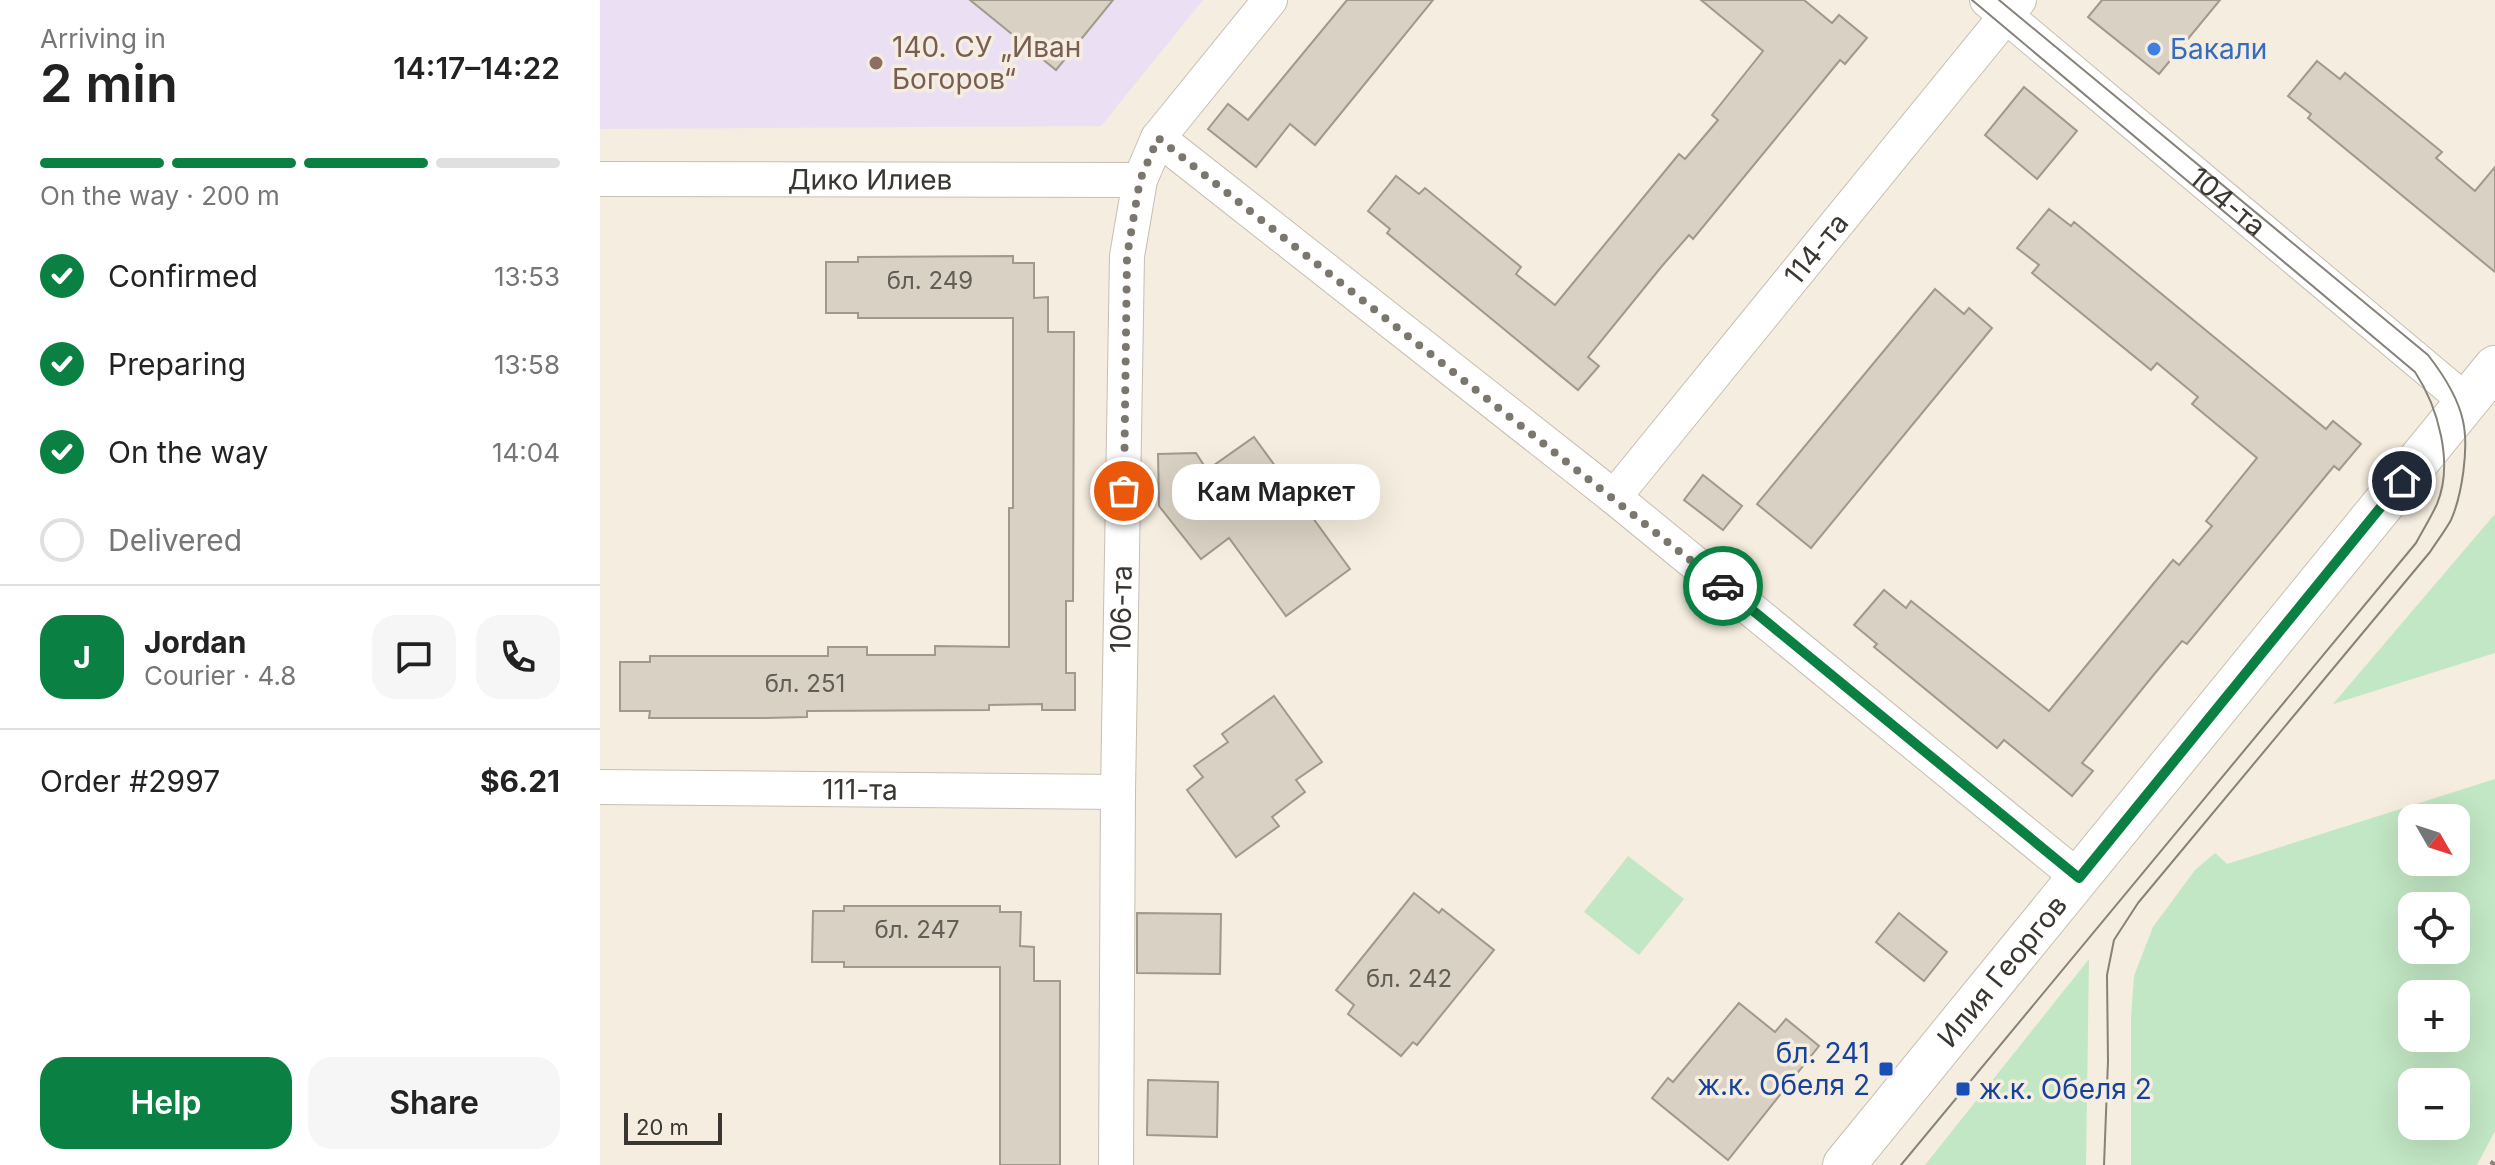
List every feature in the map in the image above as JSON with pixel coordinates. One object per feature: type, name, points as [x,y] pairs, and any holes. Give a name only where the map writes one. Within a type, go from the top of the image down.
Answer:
[{"type":"street","name":"106-та","points":[[1116,1165],[1118,792],[1127,256],[1140,180],[1158,138],[1270,0]]},
{"type":"street","name":"104-та","points":[[2004,5],[2467,402]]},
{"type":"street","name":"114-та","points":[[1614,497],[2004,5]]},
{"type":"street","points":[[1158,138],[1614,497],[2079,878]]},
{"type":"street","name":"Дико Илиев","points":[[600,179],[1140,180]]},
{"type":"street","name":"Илия Георгов","points":[[1844,1165],[2495,367]]},
{"type":"street","name":"111-та","points":[[600,787],[1118,792]]},
{"type":"shaded area","name":"140. СУ „Иван Богоров“","points":[[600,0],[1203,0],[1101,126],[600,129]]},
{"type":"green space","points":[[2495,514],[2495,653],[2333,704]]},
{"type":"green space","points":[[2495,779],[2495,1131],[2477,1165],[2131,1165],[2134,976],[2153,927],[2195,870],[2215,853],[2227,864],[2398,810],[2398,876],[2470,876],[2470,804],[2416,804]]},
{"type":"green space","points":[[1628,856],[1684,899],[1639,955],[1584,912]]},
{"type":"green space","points":[[2089,959],[2086,1165],[1925,1165]]},
{"type":"building","points":[[970,0],[1113,0],[1056,70]]},
{"type":"building","points":[[1347,0],[1433,0],[1315,145],[1290,124],[1256,167],[1208,129],[1228,104],[1248,120]]},
{"type":"building","points":[[1701,0],[1804,0],[1832,23],[1839,15],[1867,38],[1845,64],[1840,60],[1693,239],[1689,235],[1662,266],[1588,357],[1599,366],[1578,390],[1387,233],[1390,229],[1368,211],[1396,176],[1419,194],[1425,188],[1521,267],[1516,274],[1555,305],[1679,154],[1685,159],[1718,120],[1712,115],[1763,51]]},
{"type":"building","name":"Бакали","points":[[2102,0],[2220,0],[2159,74],[2088,17]]},
{"type":"building","points":[[2317,61],[2340,79],[2345,73],[2442,152],[2436,158],[2475,191],[2495,167],[2495,272],[2308,118],[2311,114],[2288,96]]},
{"type":"building","points":[[2024,87],[2077,131],[2037,179],[1985,135]]},
{"type":"building","points":[[2049,209],[2071,226],[2074,222],[2326,429],[2333,421],[2361,444],[2339,470],[2334,466],[2187,644],[2182,641],[2156,672],[2082,763],[2093,771],[2072,796],[2004,740],[1997,748],[1874,647],[1877,644],[1854,625],[1884,590],[1906,608],[1911,601],[2049,711],[2173,560],[2179,565],[2212,526],[2206,521],[2257,458],[2192,404],[2198,397],[2157,363],[2151,370],[2032,273],[2039,265],[2017,248]]},
{"type":"building","points":[[1013,256],[1013,263],[1034,263],[1034,298],[1048,297],[1048,332],[1074,332],[1073,601],[1066,601],[1066,673],[1075,673],[1075,710],[1042,710],[1042,704],[989,705],[989,710],[807,711],[807,717],[765,718],[649,718],[650,711],[620,711],[620,662],[650,662],[650,656],[828,656],[828,647],[867,647],[867,655],[935,655],[935,646],[1009,647],[1013,318],[858,318],[858,313],[826,313],[826,262],[858,262],[858,257]]},
{"type":"building","points":[[1935,289],[1964,314],[1969,308],[1992,328],[1811,548],[1757,504]]},
{"type":"building","points":[[1254,437],[1350,569],[1286,616],[1229,538],[1201,559],[1159,506],[1158,454],[1196,453],[1207,470]]},
{"type":"building","points":[[1703,475],[1742,506],[1723,530],[1684,500]]},
{"type":"building","points":[[1274,696],[1322,762],[1296,780],[1305,792],[1272,817],[1279,826],[1236,857],[1187,790],[1203,777],[1194,766],[1228,742],[1222,734]]},
{"type":"building","points":[[1414,893],[1439,913],[1442,909],[1494,950],[1417,1045],[1413,1042],[1401,1056],[1348,1014],[1354,1005],[1336,990]]},
{"type":"building","points":[[844,906],[1000,906],[1000,912],[1021,912],[1020,946],[1034,947],[1034,981],[1060,981],[1060,1165],[1000,1165],[1000,967],[844,967],[844,962],[812,962],[813,911],[844,911]]},
{"type":"building","points":[[1137,913],[1221,914],[1220,974],[1137,973]]},
{"type":"building","points":[[1899,913],[1947,952],[1924,981],[1876,942]]},
{"type":"building","points":[[1739,1003],[1775,1032],[1786,1019],[1819,1046],[1728,1160],[1652,1098],[1668,1078],[1673,1082]]},
{"type":"building","points":[[1148,1080],[1218,1082],[1217,1137],[1147,1135]]},
{"type":"tram line","points":[[1901,1165],[2416,543],[2437,504],[2444,471],[2437,418],[2415,372],[1972,0]]},
{"type":"tram line","points":[[1999,0],[2428,355],[2453,394],[2465,432],[2465,458],[2458,498],[2451,520],[2430,552],[2138,903],[2114,940],[2107,975],[2104,1165]]},
{"type":"railway","points":[[2492,1165],[2495,1160]]},
{"type":"way so far","points":[[1124,491],[1127,256],[1140,180],[1158,138],[1723,586]]},
{"type":"place","name":"Бакали","points":[[2154,49]]},
{"type":"place","name":"140. СУ „Иван Богоров“","points":[[876,63]]},
{"type":"place","name":"Кам Маркет","points":[[1124,491]]},
{"type":"place","name":"бл. 241 ж.к. Обеля 2","points":[[1886,1069]]},
{"type":"place","name":"ж.к. Обеля 2","points":[[1963,1089]]},
{"type":"route","points":[[1723,586],[2079,878],[2402,481]]}]
